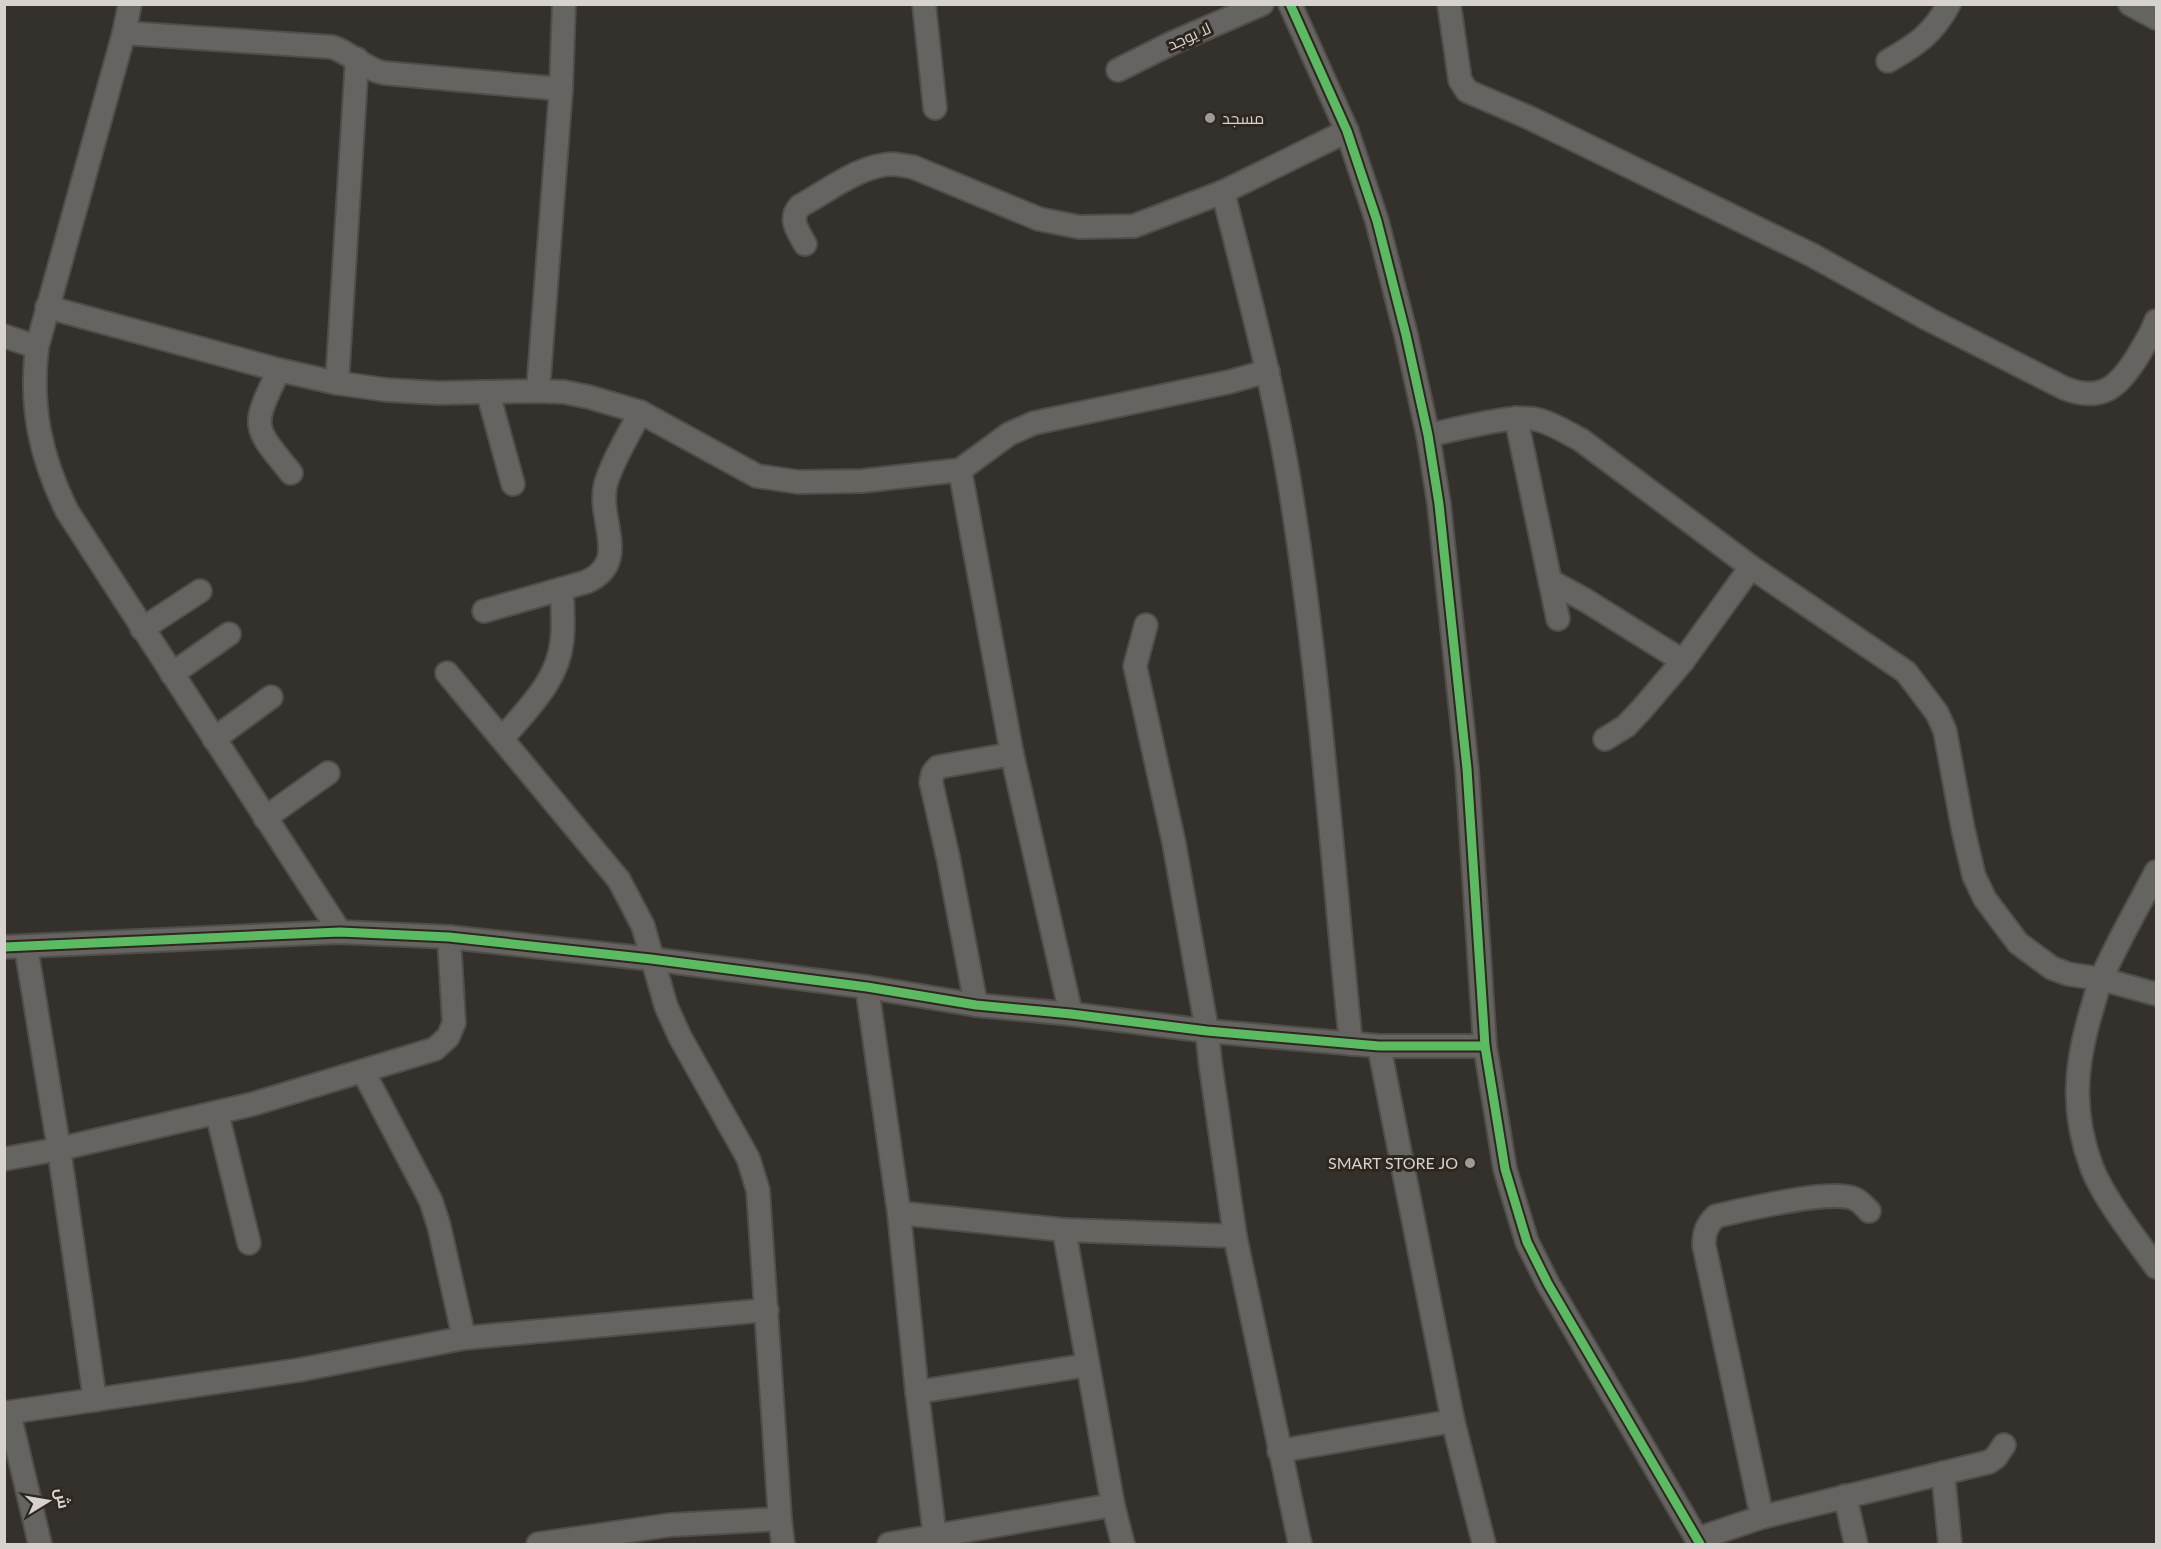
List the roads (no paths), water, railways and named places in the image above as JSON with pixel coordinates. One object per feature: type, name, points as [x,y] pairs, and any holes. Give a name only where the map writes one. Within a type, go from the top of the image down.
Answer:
[{"type":"street","points":[[130,4],[124,33],[37,346],[34,403],[45,459],[54,485],[67,511],[340,932]]},
{"type":"street","points":[[538,392],[561,89],[564,4]]},
{"type":"street","points":[[924,4],[935,108]]},
{"type":"street","name":"لا يوجد","points":[[1118,70],[1172,43],[1262,4]]},
{"type":"street","points":[[1290,4],[1347,131],[1377,221],[1428,435],[1439,504],[1466,757],[1485,1046],[1505,1169],[1527,1242],[1548,1284],[1698,1542],[1762,1517],[1989,1462],[1996,1457],[2004,1445]]},
{"type":"street","points":[[1449,4],[1460,80],[1467,91],[1530,118],[1812,255],[1928,319],[2064,388],[2092,394],[2110,389],[2131,368],[2157,321]]},
{"type":"street","points":[[1888,61],[1919,43],[1935,26],[1949,4]]},
{"type":"street","points":[[2130,4],[2157,18]]},
{"type":"street","points":[[124,33],[332,47],[340,49],[374,71],[384,74],[561,89]]},
{"type":"street","points":[[337,383],[357,59]]},
{"type":"street","points":[[805,244],[793,217],[800,206],[858,174],[885,165],[913,167],[1040,219],[1078,227],[1134,226],[1223,192],[1347,131]]},
{"type":"street","points":[[1223,192],[1268,370],[1291,491],[1307,604],[1351,1044]]},
{"type":"street","points":[[47,307],[279,370],[337,383],[428,393],[538,392],[589,397],[640,412],[684,435],[720,458],[757,476],[798,482],[862,481],[960,470],[1009,434],[1034,423],[1229,382],[1268,370]]},
{"type":"street","points":[[4,336],[37,346]]},
{"type":"street","points":[[279,370],[260,410],[259,420],[263,439],[291,473]]},
{"type":"street","points":[[488,393],[513,484]]},
{"type":"street","points":[[484,611],[594,579],[607,566],[611,549],[604,502],[606,483],[640,412]]},
{"type":"street","points":[[1428,435],[1516,418],[1537,420],[1554,426],[1581,440],[1751,567],[1906,672],[1937,713],[1946,730],[1968,855],[1974,876],[1985,899],[2018,943],[2052,968],[2068,974],[2101,979],[2157,994]]},
{"type":"street","points":[[1516,418],[1558,619]]},
{"type":"street","points":[[960,470],[1012,754],[1071,1014]]},
{"type":"street","points":[[1605,739],[1634,718],[1683,661],[1751,567]]},
{"type":"street","points":[[1550,581],[1683,661]]},
{"type":"street","points":[[503,738],[544,688],[556,666],[562,641],[562,589]]},
{"type":"street","points":[[142,629],[200,591]]},
{"type":"street","points":[[1146,625],[1135,666],[1174,843],[1207,1031],[1235,1236],[1300,1545]]},
{"type":"street","points":[[172,674],[229,634]]},
{"type":"street","points":[[447,673],[619,880],[643,926],[666,1006],[680,1037],[748,1158],[758,1190],[783,1545]]},
{"type":"street","points":[[214,739],[271,697]]},
{"type":"street","points":[[976,1005],[948,857],[931,783],[933,773],[938,767],[1012,754]]},
{"type":"street","points":[[265,818],[328,773]]},
{"type":"street","points":[[2157,872],[2101,979],[2084,1036],[2077,1071],[2083,1136],[2092,1169],[2114,1206],[2157,1267]]},
{"type":"street","points":[[95,1400],[59,1149],[15,946],[340,932],[449,937],[651,959],[867,987],[976,1005],[1207,1031],[1379,1046],[1485,1046]]},
{"type":"street","points":[[4,1159],[59,1149],[253,1104],[435,1049],[452,1030],[454,1015],[449,937]]},
{"type":"street","points":[[867,987],[899,1213],[917,1392],[935,1537]]},
{"type":"street","points":[[1379,1046],[1453,1421],[1484,1545]]},
{"type":"street","points":[[363,1071],[431,1201],[439,1226],[464,1338]]},
{"type":"street","points":[[217,1113],[249,1243]]},
{"type":"street","points":[[1762,1517],[1704,1245],[1707,1225],[1716,1216],[1823,1195],[1857,1199],[1869,1211]]},
{"type":"street","points":[[899,1213],[1064,1230],[1235,1236]]},
{"type":"street","points":[[1064,1230],[1113,1505],[1124,1545]]},
{"type":"street","points":[[40,1545],[7,1413],[299,1370],[464,1338],[767,1310]]},
{"type":"street","points":[[917,1392],[1088,1365]]},
{"type":"street","points":[[1279,1451],[1453,1421]]},
{"type":"street","points":[[1943,1473],[1950,1545]]},
{"type":"street","points":[[1845,1496],[1856,1545]]},
{"type":"street","points":[[889,1545],[1113,1505]]},
{"type":"street","points":[[538,1545],[670,1525],[780,1519]]},
{"type":"place","name":"مسجد","points":[[1210,118]]},
{"type":"place","name":"SMART STORE JO","points":[[1470,1163]]}]
